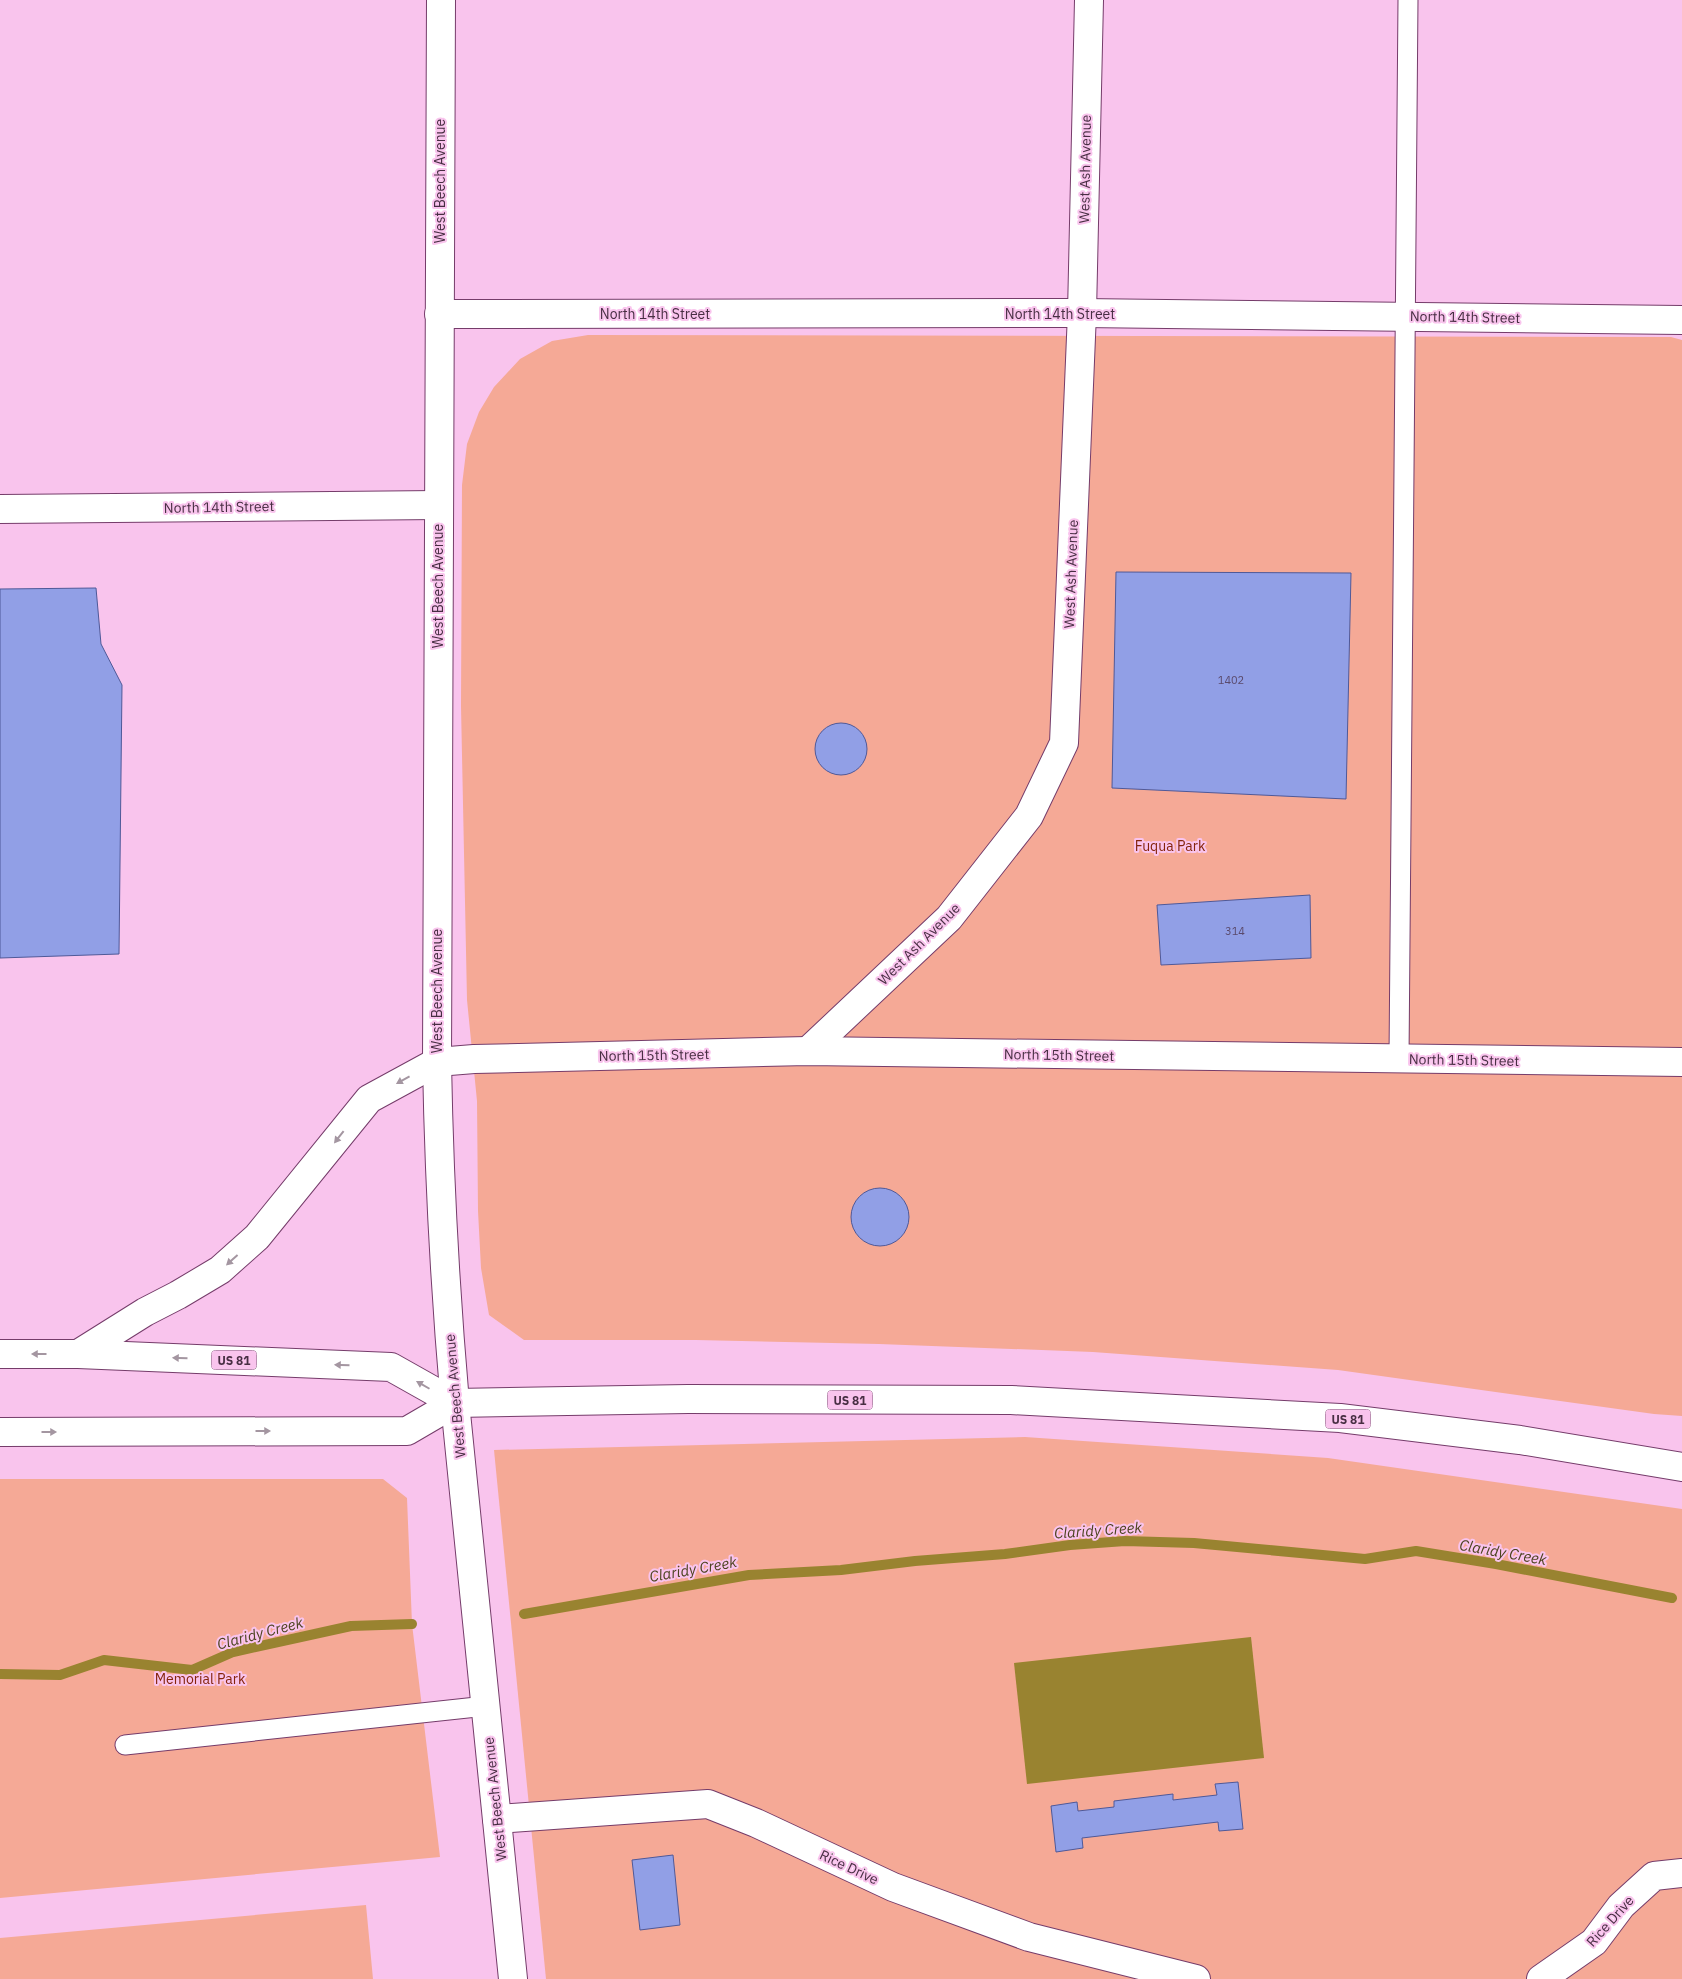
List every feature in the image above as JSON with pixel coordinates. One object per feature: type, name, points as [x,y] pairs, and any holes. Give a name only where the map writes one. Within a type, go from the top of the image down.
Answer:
[{"type":"street","name":"West Beech Avenue","points":[[441,0],[436,1062],[443,1268],[513,1979]]},
{"type":"street","name":"West Ash Avenue","points":[[808,1052],[949,918],[1029,816],[1064,743],[1082,313],[1089,0]]},
{"type":"street","name":"North 14th Street","points":[[439,314],[858,315],[1082,313],[1682,320]]},
{"type":"street","name":"North 14th Street","points":[[0,509],[438,505]]},
{"type":"street","name":"North 15th Street","points":[[436,1062],[474,1059],[808,1052],[1682,1062]]},
{"type":"street","points":[[78,1354],[145,1312],[220,1270],[258,1237],[369,1099],[436,1062]]},
{"type":"street","name":"US 81","points":[[0,1354],[78,1354],[391,1366],[455,1403],[688,1399],[992,1400],[1157,1407],[1340,1418],[1520,1440],[1682,1467]]},
{"type":"street","points":[[0,1432],[407,1431],[455,1403]]},
{"type":"street","name":"Rice Drive","points":[[497,1819],[708,1804],[893,1887],[1020,1933],[1196,1979]]},
{"type":"street","name":"Rice Drive","points":[[1541,1979],[1594,1942],[1621,1906],[1654,1876],[1682,1874]]},
{"type":"lane","points":[[1399,1059],[1408,0]]},
{"type":"lane","points":[[125,1745],[486,1706]]},
{"type":"green space","name":"Fuqua Park","points":[[588,335],[1671,337],[1682,340],[1682,1416],[1654,1414],[1338,1370],[1093,1352],[879,1344],[696,1340],[524,1340],[489,1315],[481,1268],[478,1211],[477,1101],[467,1000],[461,706],[462,485],[467,444],[479,412],[494,387],[520,359],[552,341]]},
{"type":"green space","points":[[1025,1437],[1328,1458],[1682,1509],[1682,1979],[546,1979],[494,1450]]},
{"type":"green space","name":"Memorial Park","points":[[0,1479],[383,1479],[407,1498],[412,1624],[440,1857],[0,1898]]},
{"type":"green space","points":[[366,1905],[373,1979],[0,1979],[0,1938]]},
{"type":"shaded area","points":[[1251,1637],[1264,1758],[1027,1784],[1014,1663]]},
{"type":"building","points":[[1116,572],[1351,573],[1346,799],[1112,788]]},
{"type":"building","points":[[96,588],[101,644],[122,685],[119,954],[0,958],[0,589]]},
{"type":"building","points":[[836,723],[846,723],[860,730],[867,744],[867,754],[860,768],[846,775],[836,775],[826,771],[819,764],[815,754],[815,744],[819,734],[826,727]]},
{"type":"building","points":[[1310,895],[1311,958],[1161,965],[1157,905]]},
{"type":"building","points":[[880,1188],[896,1193],[904,1201],[909,1217],[904,1233],[896,1241],[880,1246],[864,1241],[856,1233],[851,1217],[856,1201],[864,1193]]},
{"type":"building","points":[[1238,1782],[1243,1829],[1219,1831],[1218,1822],[1082,1838],[1083,1848],[1056,1852],[1051,1806],[1077,1802],[1078,1811],[1114,1807],[1114,1801],[1173,1794],[1173,1800],[1217,1795],[1215,1784]]},
{"type":"building","points":[[673,1855],[680,1925],[640,1930],[632,1860]]},
{"type":"waterway","name":"Claridy Creek","points":[[524,1614],[749,1575],[841,1570],[915,1561],[1005,1554],[1070,1545],[1125,1541],[1194,1543],[1365,1559],[1416,1551],[1496,1564],[1672,1598]]},
{"type":"waterway","name":"Claridy Creek","points":[[0,1674],[60,1675],[104,1660],[192,1670],[233,1652],[351,1626],[412,1624]]}]
